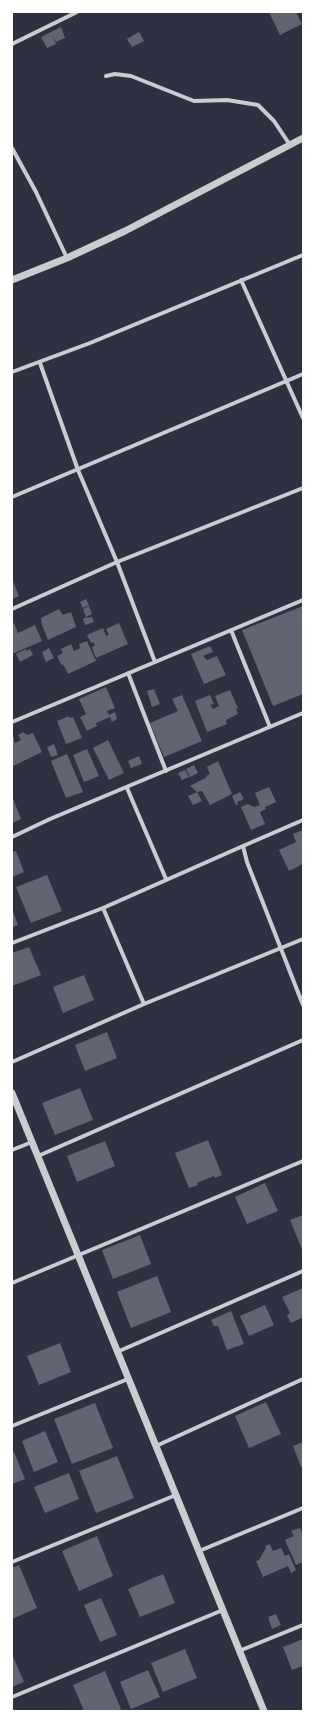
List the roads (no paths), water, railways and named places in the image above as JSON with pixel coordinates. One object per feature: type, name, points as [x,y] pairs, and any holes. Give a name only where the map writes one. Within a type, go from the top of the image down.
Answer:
[{"type":"street","points":[[12,44],[77,12]]},
{"type":"street","points":[[106,76],[115,74],[131,76],[194,101],[227,100],[258,105],[274,121],[290,144]]},
{"type":"street","points":[[12,280],[67,258],[168,210],[303,138]]},
{"type":"street","points":[[12,148],[36,192],[67,258]]},
{"type":"street","points":[[12,372],[40,363],[303,255]]},
{"type":"street","points":[[241,280],[303,418]]},
{"type":"street","points":[[40,363],[78,470],[117,562],[155,662]]},
{"type":"street","points":[[12,497],[303,374]]},
{"type":"street","points":[[12,609],[117,562],[303,488]]},
{"type":"street","points":[[12,722],[303,600]]},
{"type":"street","points":[[231,630],[270,727]]},
{"type":"street","points":[[128,673],[166,771]]},
{"type":"street","points":[[12,837],[50,819],[303,713]]},
{"type":"street","points":[[127,788],[166,879]]},
{"type":"street","points":[[12,943],[103,908],[303,820]]},
{"type":"street","points":[[243,846],[247,862],[282,948],[303,1005]]},
{"type":"street","points":[[103,908],[144,1004]]},
{"type":"street","points":[[12,1062],[144,1004],[303,939]]},
{"type":"street","points":[[38,1156],[303,1040]]},
{"type":"street","points":[[12,1093],[264,1711]]},
{"type":"street","points":[[12,1150],[32,1142]]},
{"type":"street","points":[[12,1283],[303,1161]]},
{"type":"street","points":[[117,1352],[303,1271]]},
{"type":"street","points":[[12,1426],[128,1379]]},
{"type":"street","points":[[156,1446],[303,1379]]},
{"type":"street","points":[[12,1562],[176,1495]]},
{"type":"street","points":[[199,1551],[303,1508]]},
{"type":"street","points":[[12,1697],[223,1610]]},
{"type":"street","points":[[239,1651],[303,1625]]}]
